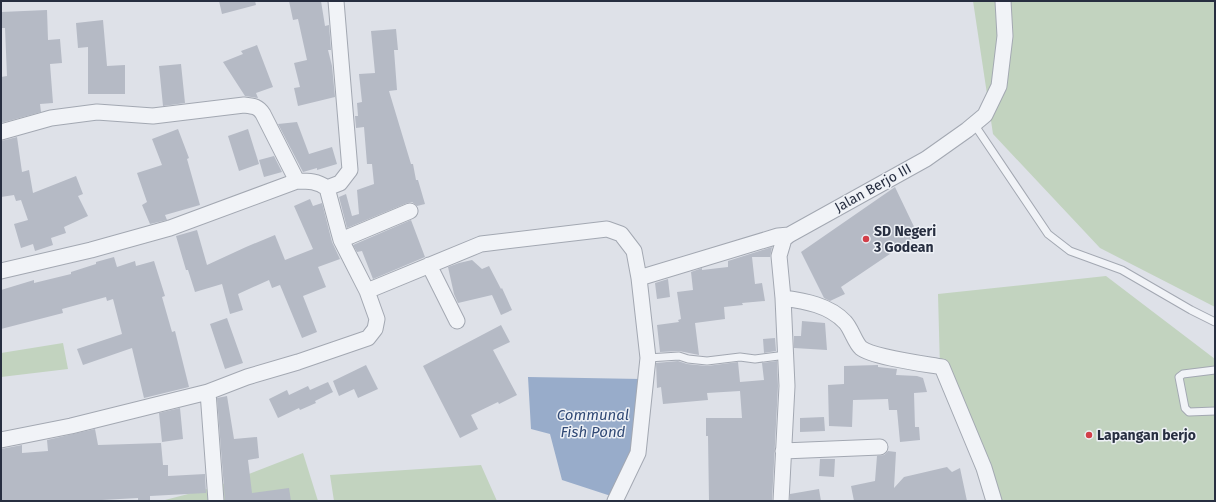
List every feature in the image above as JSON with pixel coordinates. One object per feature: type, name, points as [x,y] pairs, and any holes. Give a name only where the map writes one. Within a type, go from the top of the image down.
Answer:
[{"type":"street","points":[[327,188],[340,183],[350,170],[336,1]]},
{"type":"street","name":"Jalan Berjo III","points":[[639,278],[778,236],[789,235],[926,159],[974,124],[985,114],[999,86],[1005,36],[1003,1]]},
{"type":"street","points":[[1,132],[51,118],[97,112],[153,116],[244,105],[253,106],[259,108],[263,114],[297,181]]},
{"type":"street","points":[[1,271],[91,250],[170,228],[297,181],[311,181],[320,183],[327,188],[341,240],[367,290],[376,319],[375,329],[368,338],[298,362],[247,377],[208,392],[71,426],[1,440]]},
{"type":"street","points":[[341,240],[410,211]]},
{"type":"street","points":[[367,290],[481,244],[606,229],[621,234],[634,251],[639,278],[648,358],[638,453],[615,501]]},
{"type":"street","points":[[780,501],[787,386],[783,298],[779,256],[784,239],[789,235]]},
{"type":"street","points":[[429,265],[457,321]]},
{"type":"street","points":[[783,298],[809,301],[830,311],[845,322],[861,348],[875,354],[942,367],[984,468],[994,501]]},
{"type":"street","points":[[208,392],[216,501]]},
{"type":"street","points":[[783,451],[880,447]]},
{"type":"lane","points":[[974,124],[1048,234],[1062,246],[1074,253],[1122,270],[1191,310],[1215,322]]},
{"type":"lane","points":[[648,358],[679,356],[688,359],[707,361],[740,357],[754,359],[786,355]]},
{"type":"lane","points":[[1215,370],[1183,374],[1179,377],[1185,408],[1189,412],[1215,411]]},
{"type":"green space","points":[[973,1],[1215,1],[1215,307],[1100,248],[993,134]]},
{"type":"green space","name":"Lapangan berjo","points":[[1106,276],[1215,359],[1215,501],[987,501],[940,369],[938,294]]},
{"type":"green space","points":[[63,343],[68,369],[1,377],[1,353]]},
{"type":"green space","points":[[303,453],[318,501],[165,501],[215,487]]},
{"type":"green space","points":[[481,465],[497,501],[334,501],[330,475]]},
{"type":"water","name":"Communal Fish Pond","points":[[528,377],[641,379],[636,452],[614,497],[562,480],[550,434],[531,429]]},
{"type":"building","points":[[219,1],[255,1],[256,5],[222,14]]},
{"type":"building","points":[[289,1],[321,1],[325,26],[329,25],[331,50],[328,50],[332,66],[335,97],[298,106],[294,88],[300,87],[294,63],[307,60],[298,19],[293,20]]},
{"type":"building","points":[[47,10],[48,40],[60,39],[62,63],[50,64],[53,103],[40,104],[41,112],[1,123],[1,77],[7,76],[5,28],[1,28],[1,12]]},
{"type":"building","points":[[103,20],[107,66],[125,65],[125,94],[88,94],[88,47],[78,48],[76,23]]},
{"type":"building","points":[[396,29],[398,50],[394,50],[397,90],[389,91],[411,164],[413,164],[416,180],[418,180],[425,204],[417,206],[412,202],[407,203],[347,228],[339,197],[346,194],[352,216],[359,214],[357,190],[374,184],[372,164],[367,164],[364,127],[356,128],[355,116],[358,116],[357,103],[362,102],[359,74],[375,73],[371,31]]},
{"type":"building","points":[[257,45],[273,87],[256,93],[258,98],[245,96],[223,62],[243,54],[241,51]]},
{"type":"building","points":[[181,64],[185,103],[163,106],[159,66]]},
{"type":"building","points":[[297,122],[309,154],[332,147],[337,164],[317,170],[317,168],[303,172],[278,124]]},
{"type":"building","points":[[178,129],[189,158],[187,159],[200,205],[165,215],[167,220],[150,224],[142,205],[147,202],[137,173],[162,165],[152,139]]},
{"type":"building","points":[[248,129],[259,164],[239,171],[228,136]]},
{"type":"building","points":[[17,137],[22,172],[29,170],[33,193],[76,176],[83,194],[78,196],[88,216],[64,227],[66,233],[51,238],[53,245],[35,251],[33,244],[21,248],[14,224],[28,220],[21,200],[16,201],[14,195],[1,197],[1,141]]},
{"type":"building","points":[[274,156],[282,172],[264,177],[259,160]]},
{"type":"building","points":[[895,187],[918,235],[841,287],[845,294],[830,301],[824,298],[801,252]]},
{"type":"building","points":[[310,199],[313,206],[322,203],[332,242],[340,259],[318,267],[326,287],[303,296],[317,332],[302,338],[280,285],[272,288],[269,280],[238,294],[243,310],[230,314],[222,284],[195,292],[188,270],[186,270],[176,236],[197,230],[207,265],[275,235],[285,260],[313,249],[294,206]]},
{"type":"building","points":[[411,220],[425,257],[373,279],[362,251],[357,252],[353,245]]},
{"type":"building","points":[[772,247],[770,257],[752,257],[755,284],[762,283],[765,301],[742,303],[743,305],[724,307],[725,319],[695,323],[699,355],[679,351],[660,352],[657,325],[679,322],[678,320],[681,319],[677,292],[693,290],[691,272],[702,268],[702,270],[728,267],[728,261]]},
{"type":"building","points":[[114,257],[117,267],[135,261],[136,266],[154,261],[165,296],[162,297],[172,332],[175,331],[189,387],[144,398],[132,348],[83,365],[77,349],[122,334],[113,299],[107,301],[106,297],[62,309],[63,313],[1,329],[1,290],[34,280],[34,283],[71,274],[71,272],[96,264],[96,262]]},
{"type":"building","points":[[472,260],[482,269],[489,266],[501,289],[502,288],[512,310],[501,315],[492,295],[458,303],[454,294],[448,267]]},
{"type":"building","points":[[668,279],[670,297],[657,299],[655,283]]},
{"type":"building","points":[[227,318],[243,363],[225,369],[210,324]]},
{"type":"building","points":[[802,321],[825,323],[827,350],[794,348],[794,336],[801,336]]},
{"type":"building","points":[[501,325],[510,342],[493,350],[517,395],[471,415],[478,429],[460,438],[423,366]]},
{"type":"building","points":[[775,338],[776,351],[764,353],[763,339]]},
{"type":"building","points":[[678,361],[687,364],[707,366],[738,362],[740,382],[764,380],[762,363],[777,361],[778,386],[772,501],[709,501],[708,436],[706,436],[706,418],[742,418],[740,391],[707,393],[708,400],[663,404],[661,387],[657,388],[656,363]]},
{"type":"building","points":[[366,365],[378,389],[358,398],[354,389],[339,396],[333,381]]},
{"type":"building","points":[[878,365],[878,367],[897,369],[896,375],[917,376],[923,378],[927,392],[914,393],[915,427],[919,427],[920,440],[900,442],[897,410],[889,410],[888,399],[853,400],[852,427],[829,426],[828,385],[844,384],[844,366]]},
{"type":"building","points":[[328,382],[333,392],[315,401],[316,403],[300,410],[299,408],[278,418],[269,399],[287,390],[289,395],[308,386],[310,390]]},
{"type":"building","points":[[227,396],[234,439],[257,437],[259,458],[248,460],[252,493],[289,488],[291,501],[225,501],[217,398]]},
{"type":"building","points":[[180,408],[183,439],[162,442],[159,413]]},
{"type":"building","points":[[824,417],[825,431],[800,432],[800,418]]},
{"type":"building","points":[[95,429],[98,445],[161,443],[163,465],[168,465],[168,476],[205,474],[206,493],[150,496],[150,501],[138,501],[138,498],[102,501],[1,501],[1,449],[22,445],[22,453],[48,451],[47,440]]},
{"type":"building","points":[[888,451],[896,452],[894,488],[904,477],[947,467],[952,472],[960,468],[967,501],[854,501],[851,486],[875,481],[877,456],[884,455]]},
{"type":"building","points":[[820,459],[835,459],[834,477],[819,476]]},
{"type":"building","points":[[819,489],[821,501],[790,501],[790,494]]},
{"type":"place","name":"SD Negeri 3 Godean","points":[[866,239]]},
{"type":"place","name":"Lapangan berjo","points":[[1089,435]]}]
